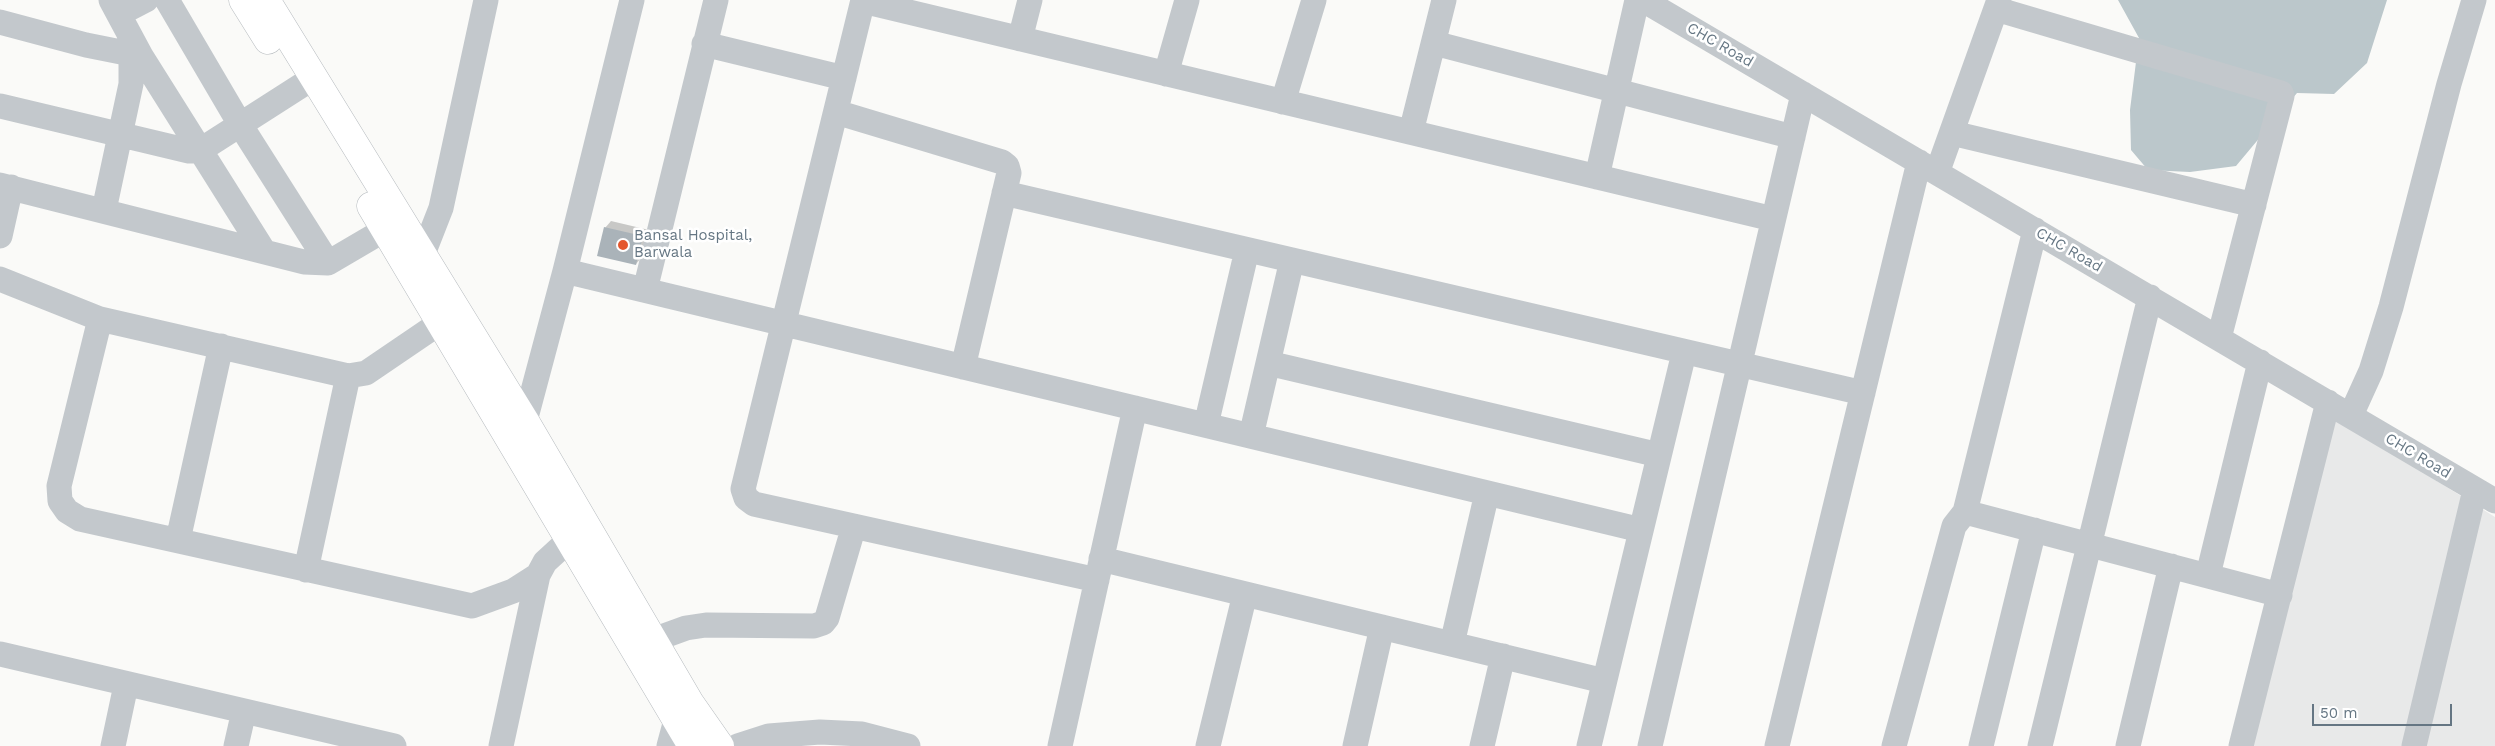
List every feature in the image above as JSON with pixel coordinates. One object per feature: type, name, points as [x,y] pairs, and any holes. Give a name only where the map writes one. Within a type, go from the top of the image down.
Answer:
[{"type":"main road","points":[[243,0],[305,82],[423,254],[525,421],[690,703],[720,746]]},
{"type":"main road","points":[[266,0],[305,82],[386,229],[692,746]]},
{"type":"street","points":[[146,0],[115,7],[136,55],[263,250]]},
{"type":"street","points":[[167,0],[240,126],[328,263]]},
{"type":"street","points":[[423,254],[441,208],[486,0]]},
{"type":"street","points":[[518,451],[632,0]]},
{"type":"street","points":[[645,290],[716,0]]},
{"type":"street","points":[[1020,39],[1030,0]]},
{"type":"street","points":[[1166,74],[1187,0]]},
{"type":"street","points":[[1283,102],[1314,0]]},
{"type":"street","points":[[1411,132],[1444,0]]},
{"type":"street","points":[[1596,177],[1637,0]]},
{"type":"street","name":"CHC Road","points":[[1643,0],[2351,415],[2485,496]]},
{"type":"street","points":[[2351,415],[2371,370],[2391,307],[2449,84],[2474,0]]},
{"type":"street","points":[[1604,680],[1245,594],[854,526],[754,504],[746,498],[743,489],[863,1],[1773,219]]},
{"type":"street","points":[[1778,746],[1863,393],[1928,167],[1952,133],[1997,4],[2281,93],[2282,96],[2219,338]]},
{"type":"street","points":[[0,22],[86,45],[136,55]]},
{"type":"street","points":[[1434,43],[1793,137]]},
{"type":"street","points":[[704,44],[844,78]]},
{"type":"street","points":[[104,210],[132,84],[136,55]]},
{"type":"street","points":[[0,106],[189,151],[199,151],[305,82]]},
{"type":"street","points":[[1650,746],[1803,94]]},
{"type":"street","points":[[836,112],[1002,162],[1007,166],[1009,173],[963,367]]},
{"type":"street","points":[[1952,133],[2254,205]]},
{"type":"street","points":[[0,236],[5,186],[263,250],[304,262],[328,263],[386,229]]},
{"type":"street","points":[[1004,193],[1739,366],[1863,393]]},
{"type":"street","points":[[1894,746],[1954,526],[1965,512],[2035,230]]},
{"type":"street","points":[[1206,425],[1247,250]]},
{"type":"street","points":[[1250,436],[1292,260]]},
{"type":"street","points":[[565,271],[1641,530]]},
{"type":"street","points":[[0,279],[100,318],[348,376],[366,373],[441,322]]},
{"type":"street","points":[[2040,746],[2150,298]]},
{"type":"street","points":[[100,318],[59,486],[60,501],[67,511],[80,519],[472,606],[514,591],[538,575]]},
{"type":"street","points":[[178,540],[220,346]]},
{"type":"street","points":[[1589,746],[1684,353]]},
{"type":"street","points":[[2208,576],[2260,362]]},
{"type":"street","points":[[1268,363],[1659,455]]},
{"type":"street","points":[[306,570],[348,376]]},
{"type":"street","points":[[2242,746],[2328,402]]},
{"type":"street","points":[[1060,746],[1135,408]]},
{"type":"street","points":[[1452,644],[1487,493]]},
{"type":"street","points":[[2414,746],[2485,496]]},
{"type":"street","points":[[1965,512],[2280,595]]},
{"type":"street","points":[[653,640],[686,628],[706,625],[814,626],[823,623],[827,618],[854,526]]},
{"type":"street","points":[[1982,746],[2034,530]]},
{"type":"street","points":[[501,746],[538,575],[545,562],[569,540]]},
{"type":"street","points":[[2128,746],[2171,566]]},
{"type":"street","points":[[1208,746],[1245,594]]},
{"type":"street","points":[[1355,746],[1382,627]]},
{"type":"street","points":[[0,654],[126,685],[244,711],[360,742],[394,746]]},
{"type":"street","points":[[1482,746],[1503,656]]},
{"type":"street","points":[[113,746],[126,685]]},
{"type":"street","points":[[236,746],[244,711]]},
{"type":"street","points":[[669,746],[676,720]]},
{"type":"street","points":[[738,746],[769,736],[820,732],[862,734],[908,746]]},
{"type":"shaded area","points":[[2118,0],[2387,0],[2367,63],[2334,94],[2297,93],[2236,166],[2190,172],[2148,170],[2131,150],[2130,110],[2139,38]]},
{"type":"shaded area","points":[[2335,418],[2495,517],[2495,746],[2251,746]]},
{"type":"building","points":[[604,227],[643,236],[636,265],[597,256]]},
{"type":"place","name":"Bansal Hospital, Barwala","points":[[623,245]]}]
